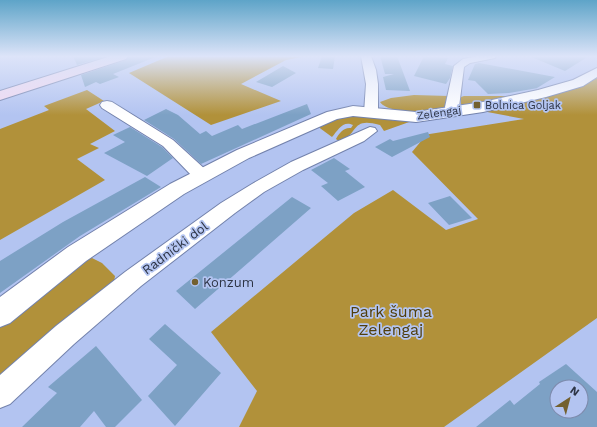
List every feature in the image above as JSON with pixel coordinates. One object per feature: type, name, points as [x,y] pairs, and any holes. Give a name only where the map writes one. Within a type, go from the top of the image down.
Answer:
[{"type":"main road","points":[[0,96],[61,76]]},
{"type":"street","points":[[370,76],[372,93],[370,122]]},
{"type":"street","points":[[453,112],[452,106],[457,76]]},
{"type":"street","name":"Zelengaj","points":[[0,314],[77,254],[150,206],[201,175],[283,136],[333,115],[347,112],[370,122],[453,112],[508,102],[541,94],[578,83],[590,76]]},
{"type":"street","points":[[107,105],[168,143],[201,175]]},
{"type":"street","name":"Radnički dol","points":[[0,394],[65,336],[133,279],[228,208],[258,188],[325,153],[370,122]]},
{"type":"green space","points":[[134,76],[256,76],[241,84],[281,101],[211,125]]},
{"type":"green space","name":"Park šuma Zelengaj","points":[[597,78],[597,318],[444,427],[239,427],[257,391],[211,332],[354,213],[393,190],[446,230],[478,219],[412,152],[422,140],[417,136],[524,119],[482,111],[583,85]]},
{"type":"green space","points":[[87,90],[104,101],[86,109],[115,131],[90,144],[99,148],[77,159],[105,180],[0,240],[0,129],[49,110],[44,106]]},
{"type":"green space","points":[[414,95],[449,96],[447,104],[441,109],[424,112],[393,109],[380,102],[391,98]]},
{"type":"green space","points":[[461,97],[509,97],[462,105]]},
{"type":"green space","points":[[359,115],[398,121],[412,121],[384,131],[380,125],[371,123],[360,124],[351,134],[340,142],[336,139],[342,131],[344,129],[351,128],[353,125],[344,125],[332,137],[317,126],[343,116]]},
{"type":"green space","points":[[92,258],[102,263],[115,276],[113,288],[0,386],[0,324],[83,259]]},
{"type":"building","points":[[81,76],[119,77],[100,84],[96,82],[85,87]]},
{"type":"building","points":[[266,76],[291,76],[272,87],[256,82]]},
{"type":"building","points":[[404,76],[410,91],[386,90],[383,77]]},
{"type":"building","points":[[414,76],[451,76],[446,84]]},
{"type":"building","points":[[470,76],[555,77],[538,88],[509,93],[488,94],[475,81],[468,80]]},
{"type":"building","points":[[307,104],[311,114],[201,164],[174,139],[144,120],[166,109],[178,115],[200,134],[206,131],[212,136],[238,125],[242,129]]},
{"type":"building","points":[[130,127],[162,147],[173,158],[147,176],[104,153],[125,142],[113,135]]},
{"type":"building","points":[[428,132],[430,137],[392,157],[375,147],[390,139],[393,141]]},
{"type":"building","points":[[334,158],[350,169],[345,171],[365,187],[338,201],[321,186],[328,183],[311,170]]},
{"type":"building","points":[[145,177],[161,187],[80,236],[0,293],[0,261],[63,222]]},
{"type":"building","points":[[450,196],[472,218],[449,225],[428,203]]},
{"type":"building","points":[[292,197],[311,208],[195,309],[176,291]]},
{"type":"building","points":[[165,324],[221,373],[175,426],[148,396],[177,365],[149,339]]},
{"type":"building","points":[[96,346],[142,400],[115,427],[106,427],[94,411],[80,427],[22,427],[57,393],[48,387]]},
{"type":"building","points":[[566,364],[583,379],[549,379],[549,419],[589,419],[589,385],[597,392],[597,427],[476,427],[510,400],[514,405],[540,384],[539,382]]},
{"type":"place","name":"Bolnica Goljak","points":[[477,105]]},
{"type":"place","name":"Konzum","points":[[195,282]]}]
